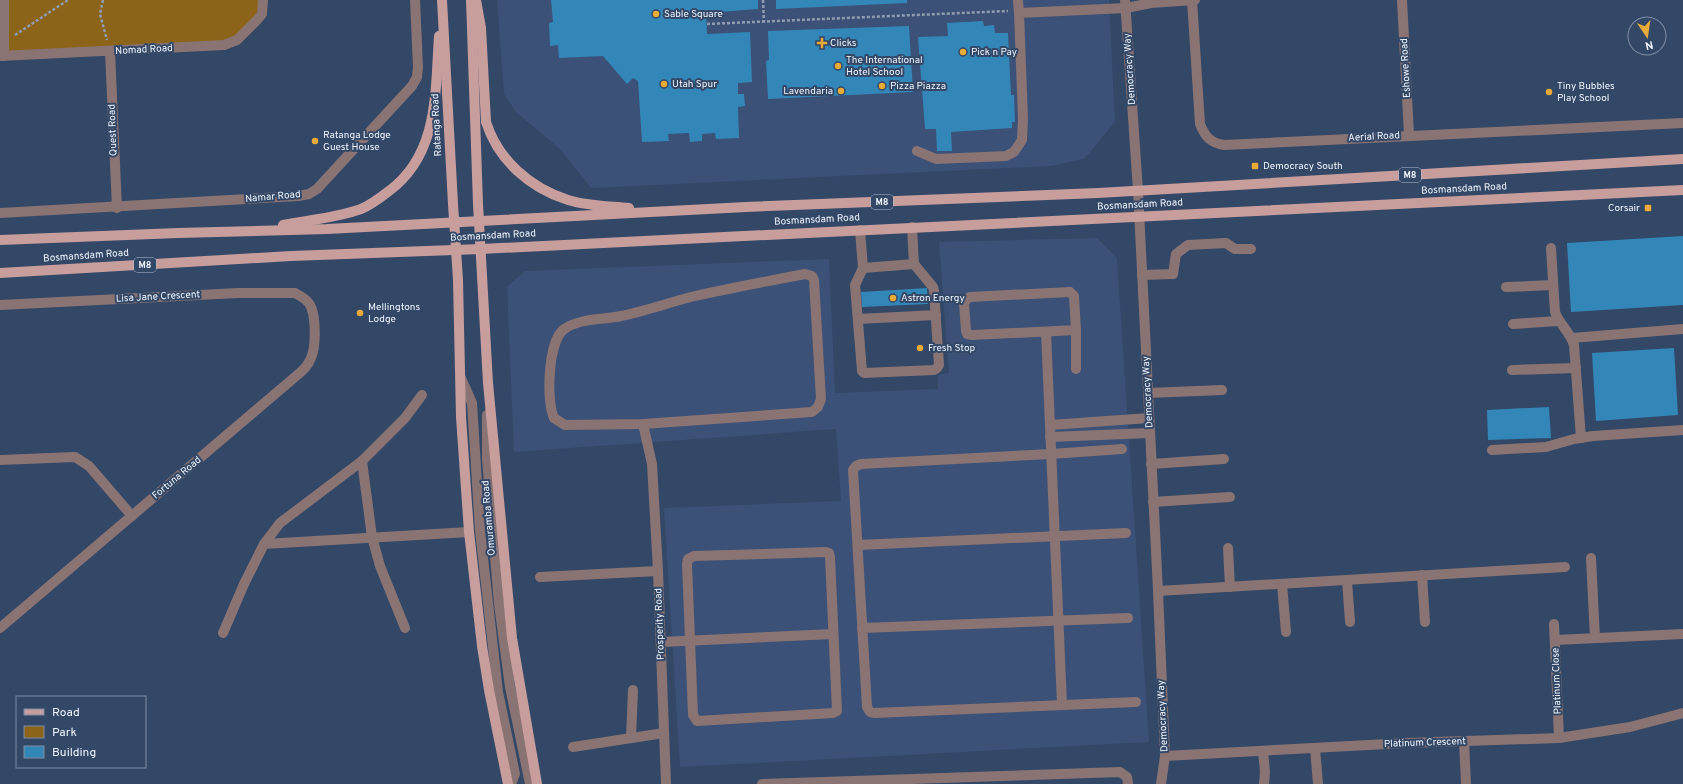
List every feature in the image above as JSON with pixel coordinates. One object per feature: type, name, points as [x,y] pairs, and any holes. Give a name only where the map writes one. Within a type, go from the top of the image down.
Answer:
[{"type":"main road","name":"Ratanga Road","points":[[442,0],[456,250]]},
{"type":"main road","points":[[256,230],[342,214],[362,208],[377,200],[399,184],[411,170],[424,145],[430,128],[435,103],[442,0]]},
{"type":"main road","points":[[471,0],[481,249]]},
{"type":"main road","points":[[476,0],[481,28],[486,122],[501,153],[512,166],[527,179],[548,192],[569,200],[661,212]]},
{"type":"main road","name":"Bosmansdam Road","points":[[0,240],[256,230],[326,229],[661,212],[1138,191],[1683,159]]},
{"type":"main road","name":"Bosmansdam Road","points":[[0,273],[291,256],[481,249],[1683,190]]},
{"type":"main road","name":"Omuramba Road","points":[[481,249],[488,383],[512,638],[537,784]]},
{"type":"main road","name":"Omuramba Road","points":[[456,250],[461,417],[470,532],[482,646],[489,690],[508,784]]},
{"type":"street","points":[[2,56],[4,43],[4,0]]},
{"type":"street","name":"Nomad Road","points":[[2,56],[110,52],[224,45],[237,40],[258,19],[262,14],[263,0]]},
{"type":"street","name":"Namar Road","points":[[0,213],[116,208],[309,194],[317,189],[416,80],[418,67],[415,0]]},
{"type":"street","points":[[917,151],[936,159],[1006,156],[1014,152],[1022,140],[1024,119],[1018,0]]},
{"type":"street","points":[[1019,14],[1126,4],[1194,0]]},
{"type":"street","name":"Aerial Road","points":[[1194,0],[1200,124],[1203,132],[1209,140],[1216,144],[1224,145],[1683,123]]},
{"type":"street","name":"Eshowe Road","points":[[1402,0],[1409,135]]},
{"type":"street","name":"Democracy Way","points":[[1126,4],[1138,191],[1158,591],[1165,756],[1161,784]]},
{"type":"street","name":"Quest Road","points":[[110,52],[116,208]]},
{"type":"street","points":[[860,230],[863,268],[855,286],[862,371],[866,374],[936,369],[938,364],[935,299],[933,287],[914,264],[912,227]]},
{"type":"street","points":[[1142,275],[1173,274],[1176,254],[1188,245],[1226,243],[1235,249],[1251,249]]},
{"type":"street","points":[[1552,248],[1554,304],[1558,321],[1572,338],[1574,345],[1581,438]]},
{"type":"street","points":[[863,268],[914,264]]},
{"type":"street","points":[[805,274],[812,276],[814,280],[821,400],[818,408],[807,413],[643,424],[565,425],[554,418],[551,406],[551,372],[554,346],[558,335],[564,329],[583,322],[625,316],[693,297],[805,274]]},
{"type":"street","points":[[1506,287],[1553,285]]},
{"type":"street","name":"Lisa Jane Crescent","points":[[0,305],[273,292],[295,293],[302,297],[311,307]]},
{"type":"street","points":[[1076,330],[970,335],[966,331],[964,303],[966,299],[970,297],[1070,292],[1074,296],[1076,330],[1076,369]]},
{"type":"street","name":"Fortuna Road","points":[[0,628],[307,366],[312,357],[315,330],[311,307]]},
{"type":"street","points":[[858,319],[936,315]]},
{"type":"street","points":[[1513,324],[1558,321]]},
{"type":"street","points":[[1572,338],[1683,329]]},
{"type":"street","points":[[1046,332],[1062,704]]},
{"type":"street","points":[[1512,370],[1576,368]]},
{"type":"street","points":[[461,378],[472,403],[480,531],[498,692],[515,774],[512,784]]},
{"type":"street","points":[[488,383],[486,459],[499,604],[510,687],[530,784]]},
{"type":"street","points":[[1148,393],[1222,390]]},
{"type":"street","points":[[223,633],[244,584],[264,544],[285,519],[362,461],[405,418],[422,395]]},
{"type":"street","points":[[1050,425],[1149,418]]},
{"type":"street","name":"Prosperity Road","points":[[643,424],[652,464],[658,571],[666,784]]},
{"type":"street","points":[[1492,450],[1546,447],[1581,438],[1683,430]]},
{"type":"street","points":[[1050,437],[1150,433]]},
{"type":"street","points":[[1122,449],[861,464],[856,466],[853,470],[867,707],[870,712],[1136,702]]},
{"type":"street","points":[[0,460],[75,457],[89,466],[132,516]]},
{"type":"street","points":[[1151,464],[1224,459]]},
{"type":"street","points":[[362,461],[372,538],[380,566],[405,628]]},
{"type":"street","points":[[1153,502],[1230,497]]},
{"type":"street","points":[[264,544],[470,532]]},
{"type":"street","points":[[858,546],[1126,533]]},
{"type":"street","points":[[1228,548],[1230,587]]},
{"type":"street","points":[[828,552],[830,557],[833,634],[838,709],[834,713],[697,721],[693,715],[686,564],[688,559],[694,556],[828,552]]},
{"type":"street","points":[[1591,558],[1595,638]]},
{"type":"street","points":[[1158,591],[1565,567]]},
{"type":"street","points":[[540,577],[658,571]]},
{"type":"street","points":[[1422,575],[1425,622]]},
{"type":"street","points":[[1347,580],[1350,622]]},
{"type":"street","points":[[1282,584],[1286,632]]},
{"type":"street","points":[[862,628],[1128,618]]},
{"type":"street","name":"Platinum Close","points":[[1554,624],[1559,738]]},
{"type":"street","points":[[661,642],[833,634]]},
{"type":"street","points":[[1555,640],[1683,634]]},
{"type":"street","points":[[631,738],[633,690]]},
{"type":"street","name":"Platinum Crescent","points":[[1165,756],[1464,741],[1559,738],[1630,727],[1683,713]]},
{"type":"street","points":[[573,747],[664,734]]},
{"type":"street","points":[[1464,741],[1466,784]]},
{"type":"street","points":[[1315,748],[1318,784]]},
{"type":"street","points":[[1263,751],[1265,772],[1264,784]]},
{"type":"street","points":[[762,784],[1120,772],[1127,777],[1128,784]]},
{"type":"path","points":[[4,43],[68,0]]},
{"type":"path","points":[[102,0],[100,14],[110,52]]},
{"type":"path","points":[[763,0],[764,22]]},
{"type":"path","points":[[707,24],[1005,11],[1019,14]]},
{"type":"shaded area","name":"Sable Square","points":[[497,0],[1109,0],[1115,122],[1084,159],[1051,166],[591,188],[561,150],[516,112],[504,94]]},
{"type":"shaded area","points":[[1097,238],[1117,258],[1149,742],[680,767],[664,508],[841,501],[836,429],[514,452],[507,287],[525,271],[829,259],[835,393],[938,389],[938,375],[949,373],[939,242]]},
{"type":"green space","points":[[2,0],[260,0],[255,17],[234,40],[4,58]]},
{"type":"building","points":[[551,0],[758,0],[758,9],[706,13],[707,34],[750,32],[752,82],[738,83],[738,94],[744,94],[745,106],[738,107],[739,138],[716,139],[715,133],[702,134],[702,141],[690,142],[689,133],[668,134],[669,141],[642,142],[638,81],[633,78],[627,84],[603,56],[559,58],[558,45],[550,46],[549,23],[553,22]]},
{"type":"building","points":[[776,0],[907,0],[907,3],[776,9]]},
{"type":"building","points":[[983,21],[984,26],[994,25],[995,33],[1008,33],[1011,95],[1014,95],[1015,122],[1012,122],[1012,128],[951,132],[952,151],[937,151],[936,129],[925,129],[918,37],[948,36],[947,23]]},
{"type":"building","points":[[909,26],[913,92],[768,99],[766,61],[769,60],[768,31]]},
{"type":"building","points":[[1683,236],[1683,305],[1571,312],[1567,243]]},
{"type":"building","points":[[927,288],[928,304],[862,307],[861,292]]},
{"type":"building","points":[[1674,348],[1678,415],[1596,421],[1592,353]]},
{"type":"building","points":[[1549,407],[1551,438],[1488,440],[1487,410]]},
{"type":"place","name":"Sable Square","points":[[656,14]]},
{"type":"place","name":"Clicks","points":[[822,43]]},
{"type":"place","name":"Pick n Pay","points":[[963,52]]},
{"type":"place","name":"The International Hotel School","points":[[838,66]]},
{"type":"place","name":"Utah Spur","points":[[664,84]]},
{"type":"place","name":"Pizza Piazza","points":[[882,86]]},
{"type":"place","name":"Lavendaria","points":[[841,91]]},
{"type":"place","name":"Tiny Bubbles Play School","points":[[1549,92]]},
{"type":"place","name":"Ratanga Lodge Guest House","points":[[315,141]]},
{"type":"place","name":"Democracy South","points":[[1255,166]]},
{"type":"place","name":"Corsair","points":[[1648,208]]},
{"type":"place","name":"Astron Energy","points":[[893,298]]},
{"type":"place","name":"Mellingtons Lodge","points":[[360,313]]},
{"type":"place","name":"Fresh Stop","points":[[920,348]]}]
